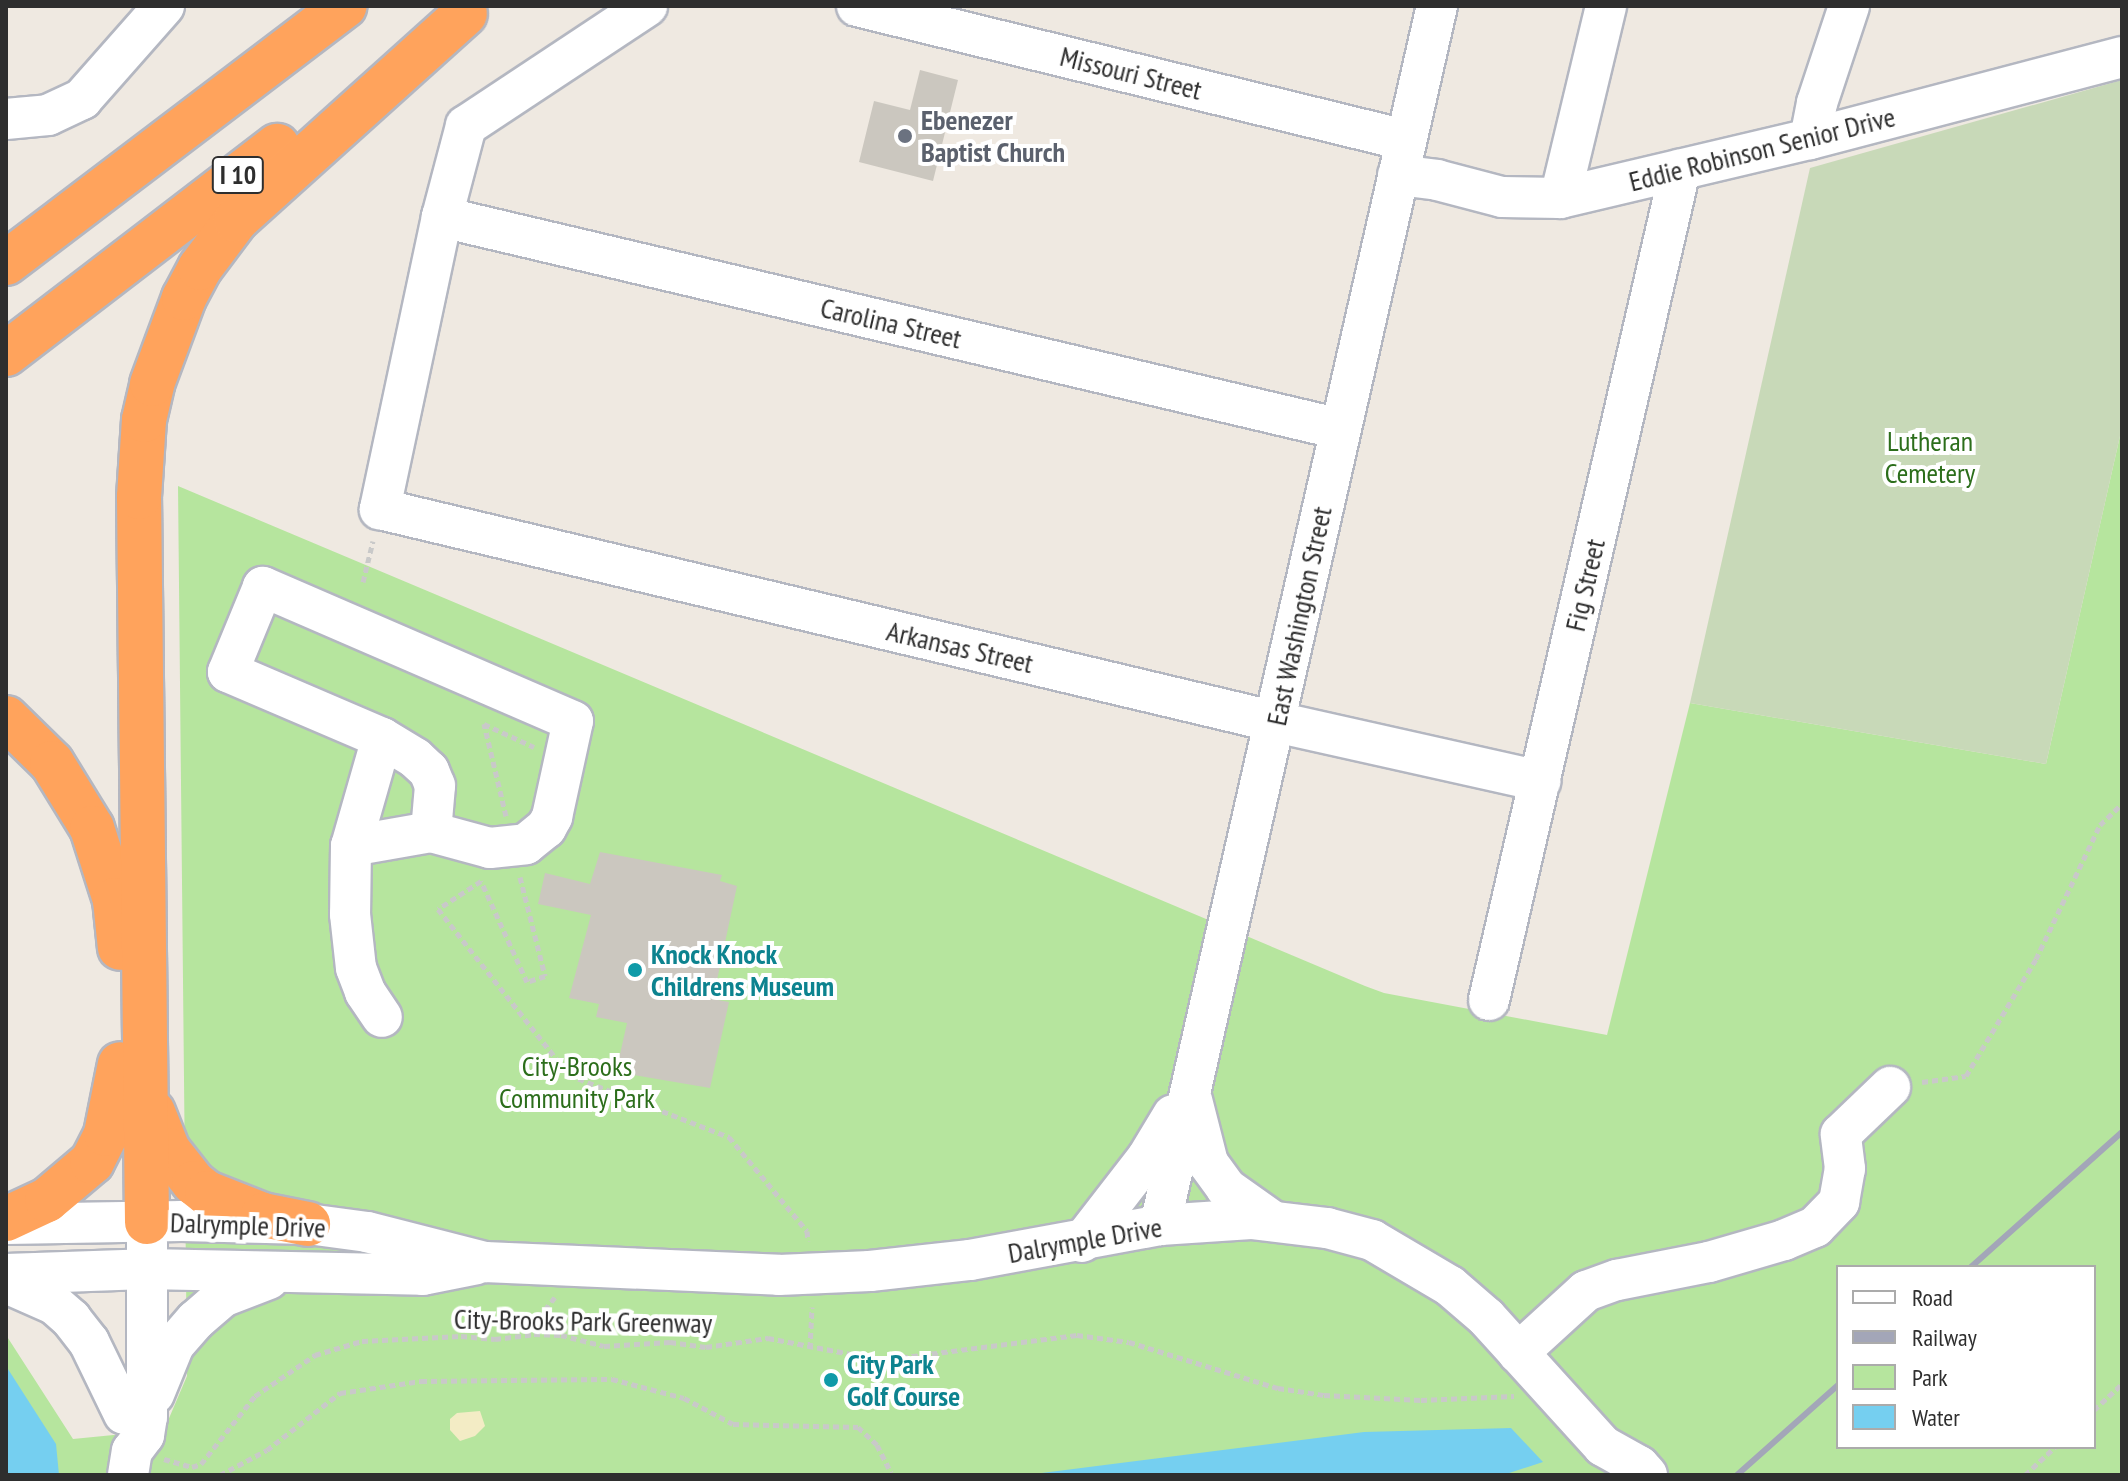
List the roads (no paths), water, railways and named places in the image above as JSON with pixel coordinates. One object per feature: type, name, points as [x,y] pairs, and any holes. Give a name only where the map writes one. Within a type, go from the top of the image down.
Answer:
[{"type":"highway","name":"I 10","points":[[6,263],[344,6]]},
{"type":"highway","name":"I 10","points":[[6,354],[265,154],[471,10]]},
{"type":"highway","points":[[136,1246],[132,1074],[139,497],[144,420],[160,355],[200,268],[236,220],[471,10]]},
{"type":"highway","points":[[6,718],[52,763],[80,806],[102,852],[118,923],[132,1074],[168,1150],[194,1183],[233,1204],[308,1224]]},
{"type":"highway","points":[[6,1221],[47,1200],[92,1162],[132,1074]]},
{"type":"street","points":[[20,118],[64,109],[82,99],[164,6]]},
{"type":"street","points":[[442,217],[466,126],[647,6]]},
{"type":"street","name":"Missouri Street","points":[[857,6],[1402,157]]},
{"type":"street","name":"East Washington Street","points":[[1160,1225],[1437,6]]},
{"type":"street","points":[[1560,198],[1606,6]]},
{"type":"street","points":[[1810,139],[1817,103],[1849,6]]},
{"type":"street","name":"Eddie Robinson Senior Drive","points":[[1402,157],[1437,180],[1502,197],[1560,198],[1810,139],[2122,57]]},
{"type":"street","name":"Fig Street","points":[[1489,1000],[1680,170]]},
{"type":"street","name":"Carolina Street","points":[[442,217],[1340,429]]},
{"type":"street","name":"Arkansas Street","points":[[442,217],[380,509],[1276,722],[1540,781]]},
{"type":"street","points":[[351,846],[431,832],[490,848],[513,848],[526,844],[546,828],[573,721],[263,587],[228,672],[382,738],[429,771],[435,786],[431,832]]},
{"type":"street","points":[[382,738],[351,846],[350,914],[356,968],[365,992],[382,1017]]},
{"type":"street","points":[[1518,1353],[1586,1291],[1617,1280],[1709,1262],[1815,1227],[1839,1202],[1845,1169],[1841,1134],[1890,1087]]},
{"type":"street","points":[[1190,1088],[1208,1163],[1226,1188],[1271,1220]]},
{"type":"street","points":[[1082,1242],[1147,1158],[1190,1088]]},
{"type":"street","name":"Dalrymple Drive","points":[[6,1274],[136,1246],[308,1224],[367,1232],[485,1262],[779,1275],[870,1271],[970,1260],[1082,1242],[1160,1225],[1271,1220],[1327,1228],[1372,1240],[1450,1286],[1486,1317],[1608,1460],[1639,1466],[1647,1475]]},
{"type":"street","name":"Dalrymple Drive","points":[[6,1221],[136,1246],[297,1271],[423,1275],[485,1262]]},
{"type":"street","points":[[6,1248],[136,1246],[137,1443]]},
{"type":"street","points":[[137,1443],[162,1367],[174,1345],[196,1320],[222,1297],[241,1287],[297,1271]]},
{"type":"street","points":[[6,1283],[54,1304],[71,1319],[89,1342],[137,1443]]},
{"type":"water","points":[[6,1366],[56,1444],[59,1475],[6,1475]]},
{"type":"water","points":[[1511,1428],[1543,1462],[1503,1475],[1026,1475],[1364,1432]]},
{"type":"railway","points":[[1973,1265],[2122,1132]]},
{"type":"railway","points":[[1737,1475],[1836,1387]]},
{"type":"place","name":"Ebenezer Baptist Church","points":[[905,136]]},
{"type":"place","name":"Knock Knock Childrens Museum","points":[[635,970]]},
{"type":"place","name":"City Park Golf Course","points":[[831,1380]]},
{"type":"park label","name":"Lutheran Cemetery","points":[[1930,457]]},
{"type":"park label","name":"City-Brooks Community Park","points":[[577,1082]]}]
